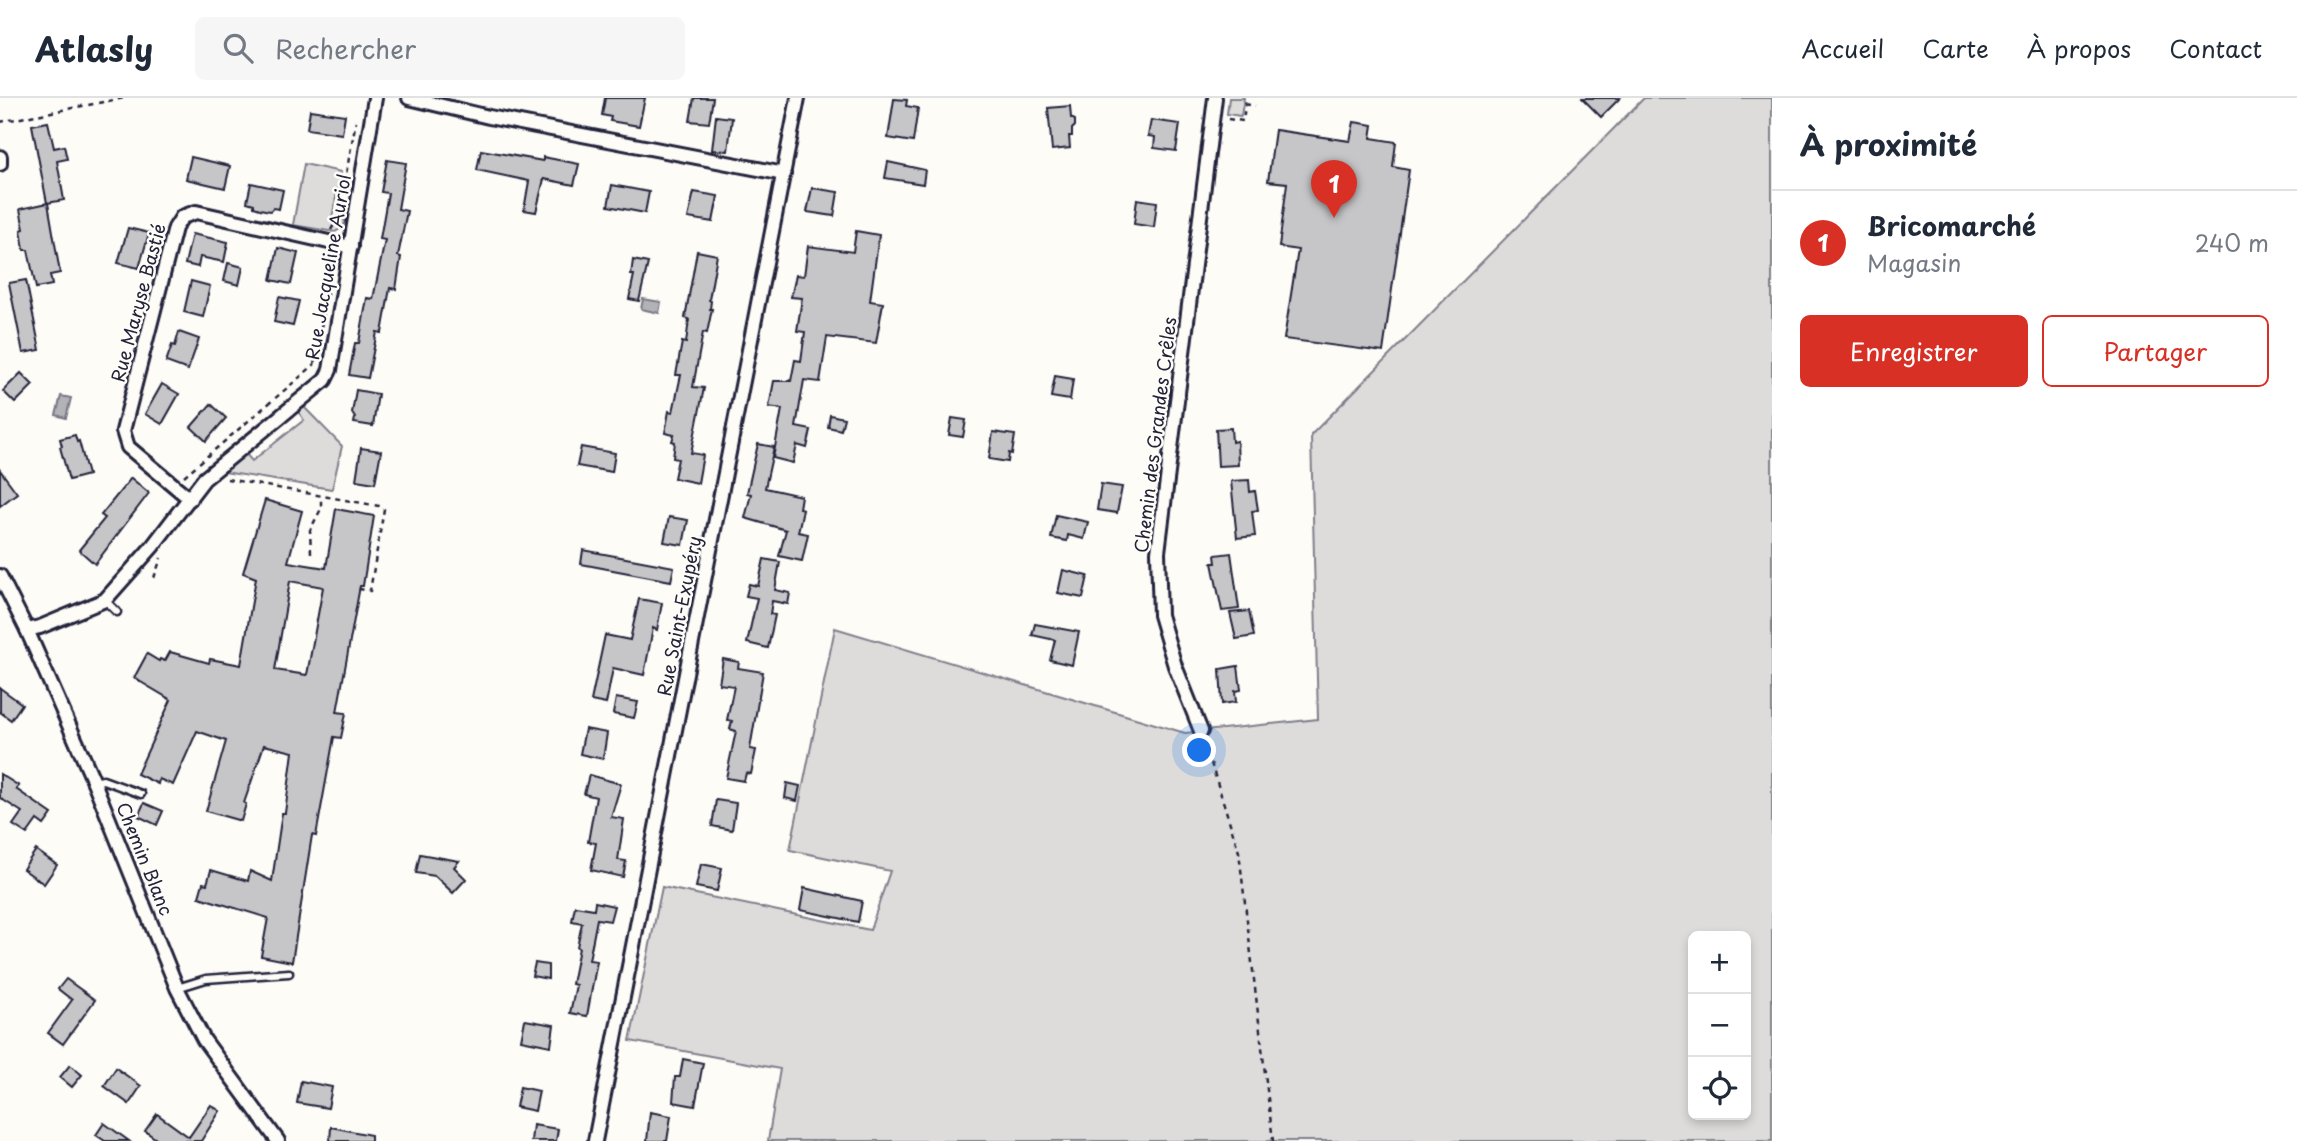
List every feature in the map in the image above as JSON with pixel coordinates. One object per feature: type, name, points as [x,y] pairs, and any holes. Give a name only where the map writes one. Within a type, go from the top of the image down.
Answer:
[{"type":"street","name":"Rue Jacqueline Auriol","points":[[27,630],[105,600],[136,566],[204,479],[325,380],[330,370],[375,98]]},
{"type":"street","points":[[409,98],[489,117],[784,174]]},
{"type":"street","name":"Rue Saint-Exupéry","points":[[595,1141],[798,98]]},
{"type":"street","name":"Chemin des Grandes Crêles","points":[[1201,731],[1175,666],[1160,615],[1158,552],[1215,98]]},
{"type":"street","points":[[0,157],[0,164]]},
{"type":"street","name":"Rue Maryse Bastié","points":[[190,499],[128,447],[123,431],[174,228],[182,217],[196,212],[351,247]]},
{"type":"street","name":"Chemin Blanc","points":[[0,576],[27,630],[94,782],[177,988],[204,1040],[278,1141]]},
{"type":"lane","points":[[105,600],[117,612]]},
{"type":"lane","points":[[94,782],[103,780],[141,794]]},
{"type":"lane","points":[[177,988],[206,979],[289,973]]},
{"type":"path","points":[[0,122],[124,98]]},
{"type":"path","points":[[1243,121],[1246,98]]},
{"type":"path","points":[[1245,104],[1255,106]]},
{"type":"path","points":[[173,485],[314,365],[332,266],[324,252],[324,241],[338,217],[358,111]]},
{"type":"path","points":[[224,478],[384,509],[370,591],[354,588]]},
{"type":"path","points":[[311,552],[310,530],[321,509],[321,496]]},
{"type":"path","points":[[154,578],[162,556]]},
{"type":"path","points":[[1201,731],[1239,852],[1273,1141]]},
{"type":"shaded area","points":[[1229,98],[1244,98],[1241,116],[1227,114]]},
{"type":"shaded area","points":[[1644,98],[1772,98],[1772,1141],[768,1141],[780,1069],[630,1041],[662,887],[870,930],[890,871],[790,850],[835,628],[1185,733],[1318,719],[1311,435]]},
{"type":"shaded area","points":[[304,164],[341,172],[332,218],[347,221],[335,232],[293,225]]},
{"type":"shaded area","points":[[643,299],[661,302],[659,313],[641,309]]},
{"type":"shaded area","points":[[61,396],[71,398],[66,418],[56,415]]},
{"type":"shaded area","points":[[304,407],[342,446],[332,489],[224,472],[244,452],[252,461],[304,420],[297,410]]},
{"type":"building","points":[[605,98],[645,98],[639,126],[610,121],[611,117],[602,115]]},
{"type":"building","points":[[694,98],[713,98],[709,123],[690,121]]},
{"type":"building","points":[[1582,98],[1620,98],[1601,117]]},
{"type":"building","points":[[894,99],[907,100],[906,106],[918,108],[913,142],[888,138]]},
{"type":"building","points":[[1070,106],[1075,126],[1072,136],[1069,136],[1070,148],[1052,150],[1048,108]]},
{"type":"building","points":[[310,110],[345,115],[342,134],[307,129]]},
{"type":"building","points":[[716,116],[732,118],[728,151],[712,150]]},
{"type":"building","points":[[1151,120],[1180,124],[1176,151],[1154,148],[1155,137],[1148,136]]},
{"type":"building","points":[[48,122],[54,148],[64,146],[67,159],[57,161],[64,200],[47,203],[32,125]]},
{"type":"building","points":[[1354,122],[1373,125],[1371,138],[1396,142],[1393,167],[1409,170],[1383,352],[1284,339],[1298,250],[1279,247],[1287,183],[1268,181],[1275,130],[1350,141]]},
{"type":"building","points":[[481,150],[543,161],[543,157],[579,164],[574,185],[544,179],[536,212],[524,210],[529,181],[477,170]]},
{"type":"building","points":[[191,157],[230,166],[225,188],[186,179]]},
{"type":"building","points":[[387,160],[406,163],[398,209],[407,211],[398,256],[401,257],[396,289],[390,288],[382,333],[377,332],[368,378],[349,375],[355,343],[359,343],[367,298],[373,299],[385,240],[380,239],[388,193],[381,192]]},
{"type":"building","points":[[888,162],[925,170],[923,184],[885,178]]},
{"type":"building","points":[[251,183],[283,190],[279,209],[260,209],[247,202]]},
{"type":"building","points":[[612,185],[649,192],[645,213],[608,206]]},
{"type":"building","points":[[812,188],[838,192],[834,216],[807,212]]},
{"type":"building","points":[[694,192],[718,196],[713,222],[688,218]]},
{"type":"building","points":[[1137,199],[1157,202],[1154,227],[1134,224]]},
{"type":"building","points":[[48,203],[60,273],[50,275],[52,285],[36,288],[28,250],[24,250],[20,209]]},
{"type":"building","points":[[128,228],[149,233],[139,268],[118,263]]},
{"type":"building","points":[[856,231],[879,235],[870,301],[883,303],[876,343],[827,337],[820,382],[804,380],[796,427],[811,430],[807,448],[797,445],[793,463],[773,458],[782,409],[769,407],[774,381],[791,381],[795,360],[801,361],[805,332],[797,331],[802,298],[791,297],[796,275],[804,276],[808,246],[853,252]]},
{"type":"building","points":[[192,234],[228,242],[224,262],[200,257],[198,267],[185,264]]},
{"type":"building","points":[[278,248],[298,253],[291,284],[271,280]]},
{"type":"building","points":[[697,251],[717,255],[709,300],[712,309],[707,333],[703,332],[693,387],[704,388],[691,453],[703,455],[698,483],[674,478],[678,459],[673,458],[674,435],[665,433],[669,411],[673,412],[681,375],[676,375],[682,342],[686,343],[689,319],[685,318]]},
{"type":"building","points":[[633,260],[648,263],[639,301],[629,299],[634,275],[631,275]]},
{"type":"building","points":[[228,263],[243,267],[239,285],[224,281]]},
{"type":"building","points":[[26,280],[40,350],[23,353],[9,283]]},
{"type":"building","points":[[191,281],[210,286],[203,317],[184,312]]},
{"type":"building","points":[[279,297],[299,301],[293,326],[274,322]]},
{"type":"building","points":[[179,332],[199,339],[188,370],[166,362]]},
{"type":"building","points":[[21,373],[33,385],[15,403],[3,391]]},
{"type":"building","points":[[1055,376],[1073,379],[1070,400],[1051,397]]},
{"type":"building","points":[[162,384],[179,394],[162,424],[145,414]]},
{"type":"building","points":[[356,390],[378,394],[373,426],[354,423],[352,413]]},
{"type":"building","points":[[211,404],[226,418],[206,441],[191,427]]},
{"type":"building","points":[[830,415],[844,418],[841,430],[828,427]]},
{"type":"building","points":[[952,418],[966,420],[963,437],[949,435]]},
{"type":"building","points":[[1231,428],[1232,442],[1237,441],[1238,465],[1218,466],[1216,429]]},
{"type":"building","points":[[993,432],[1015,435],[1008,462],[989,459]]},
{"type":"building","points":[[75,435],[88,475],[69,480],[60,439]]},
{"type":"building","points":[[758,444],[774,447],[765,488],[801,496],[799,508],[803,509],[798,532],[808,534],[802,561],[779,556],[786,530],[745,518],[751,494],[747,493]]},
{"type":"building","points":[[581,447],[615,453],[612,472],[577,466]]},
{"type":"building","points":[[361,448],[381,451],[375,483],[356,480]]},
{"type":"building","points":[[0,470],[17,493],[0,506]]},
{"type":"building","points":[[131,478],[149,493],[95,564],[79,550],[105,518],[101,515]]},
{"type":"building","points":[[1249,480],[1250,492],[1255,491],[1258,510],[1252,511],[1255,536],[1237,538],[1231,481]]},
{"type":"building","points":[[1101,484],[1122,487],[1117,513],[1097,510]]},
{"type":"building","points":[[265,500],[302,511],[288,562],[326,568],[336,509],[374,516],[363,586],[360,586],[337,712],[346,713],[341,738],[334,737],[316,836],[312,835],[292,962],[261,956],[268,918],[199,897],[211,870],[248,881],[250,871],[272,881],[293,752],[264,745],[244,803],[246,804],[241,821],[206,811],[226,741],[197,731],[173,785],[159,779],[158,784],[137,774],[171,700],[134,678],[147,654],[159,661],[165,661],[170,652],[209,663],[210,659],[241,665],[256,578],[243,573]],"holes":[[[290,581],[323,587],[307,675],[275,670]]]},
{"type":"building","points":[[1056,515],[1088,522],[1084,539],[1068,535],[1067,541],[1051,538]]},
{"type":"building","points":[[669,517],[688,520],[683,545],[664,542]]},
{"type":"building","points":[[583,550],[674,567],[671,581],[581,564]]},
{"type":"building","points":[[1231,553],[1239,609],[1222,611],[1212,563],[1216,563],[1215,555]]},
{"type":"building","points":[[764,559],[780,562],[775,590],[790,593],[788,604],[772,601],[770,614],[775,615],[768,648],[747,643],[757,598],[746,596],[749,584],[758,586]]},
{"type":"building","points":[[1063,570],[1088,576],[1083,598],[1058,593]]},
{"type":"building","points":[[639,599],[662,603],[657,630],[653,628],[644,675],[613,668],[606,704],[591,701],[605,635],[630,640]]},
{"type":"building","points":[[1249,611],[1254,636],[1236,639],[1230,613]]},
{"type":"building","points":[[1035,624],[1079,632],[1072,665],[1050,660],[1055,640],[1032,635]]},
{"type":"building","points":[[723,659],[739,662],[738,668],[763,672],[750,749],[756,750],[751,774],[746,773],[744,781],[726,778],[736,731],[730,729],[732,721],[727,720],[734,686],[719,684]]},
{"type":"building","points":[[1238,666],[1241,690],[1235,691],[1236,702],[1222,704],[1220,669]]},
{"type":"building","points":[[0,688],[22,704],[11,720],[0,712]]},
{"type":"building","points":[[616,698],[638,702],[634,718],[613,714]]},
{"type":"building","points":[[585,729],[607,733],[603,759],[580,754]]},
{"type":"building","points":[[0,774],[19,786],[16,789],[52,814],[44,825],[37,820],[27,834],[13,825],[22,812],[0,798]]},
{"type":"building","points":[[589,775],[621,784],[611,817],[624,819],[618,860],[626,861],[623,877],[591,870],[596,843],[588,842],[596,797],[584,794]]},
{"type":"building","points":[[787,783],[800,786],[797,801],[785,798]]},
{"type":"building","points":[[716,800],[736,803],[732,830],[712,826]]},
{"type":"building","points":[[144,803],[163,811],[157,825],[138,816]]},
{"type":"building","points":[[36,850],[57,865],[44,884],[23,869]]},
{"type":"building","points":[[420,854],[459,861],[454,867],[466,879],[453,893],[435,876],[416,873]]},
{"type":"building","points":[[701,864],[722,868],[717,891],[696,887]]},
{"type":"building","points":[[804,888],[862,901],[858,922],[800,910]]},
{"type":"building","points":[[595,902],[614,906],[610,921],[597,919],[589,960],[597,961],[587,1016],[570,1013],[576,985],[572,984],[582,923],[572,921],[575,906],[594,909]]},
{"type":"building","points":[[535,963],[548,965],[548,979],[532,976]]},
{"type":"building","points":[[66,979],[95,1000],[63,1044],[48,1033],[72,1000],[58,989]]},
{"type":"building","points":[[525,1020],[554,1025],[551,1046],[521,1040]]},
{"type":"building","points":[[683,1059],[703,1063],[695,1106],[673,1102],[675,1077],[680,1077]]},
{"type":"building","points":[[70,1065],[82,1075],[72,1087],[60,1077]]},
{"type":"building","points":[[116,1068],[141,1086],[129,1104],[104,1086]]},
{"type":"building","points":[[301,1081],[332,1087],[328,1108],[297,1103]]},
{"type":"building","points":[[520,1087],[539,1091],[535,1111],[516,1107]]},
{"type":"building","points":[[211,1105],[220,1111],[201,1141],[159,1141],[145,1131],[157,1114],[189,1137]]},
{"type":"building","points":[[650,1112],[671,1116],[667,1141],[647,1141]]},
{"type":"building","points":[[104,1123],[129,1141],[105,1141],[96,1135]]},
{"type":"building","points":[[533,1125],[558,1129],[556,1141],[531,1141]]},
{"type":"building","points":[[331,1127],[371,1135],[371,1141],[330,1141]]},
{"type":"place","name":"Bricomarché","points":[[1334,218]]}]
